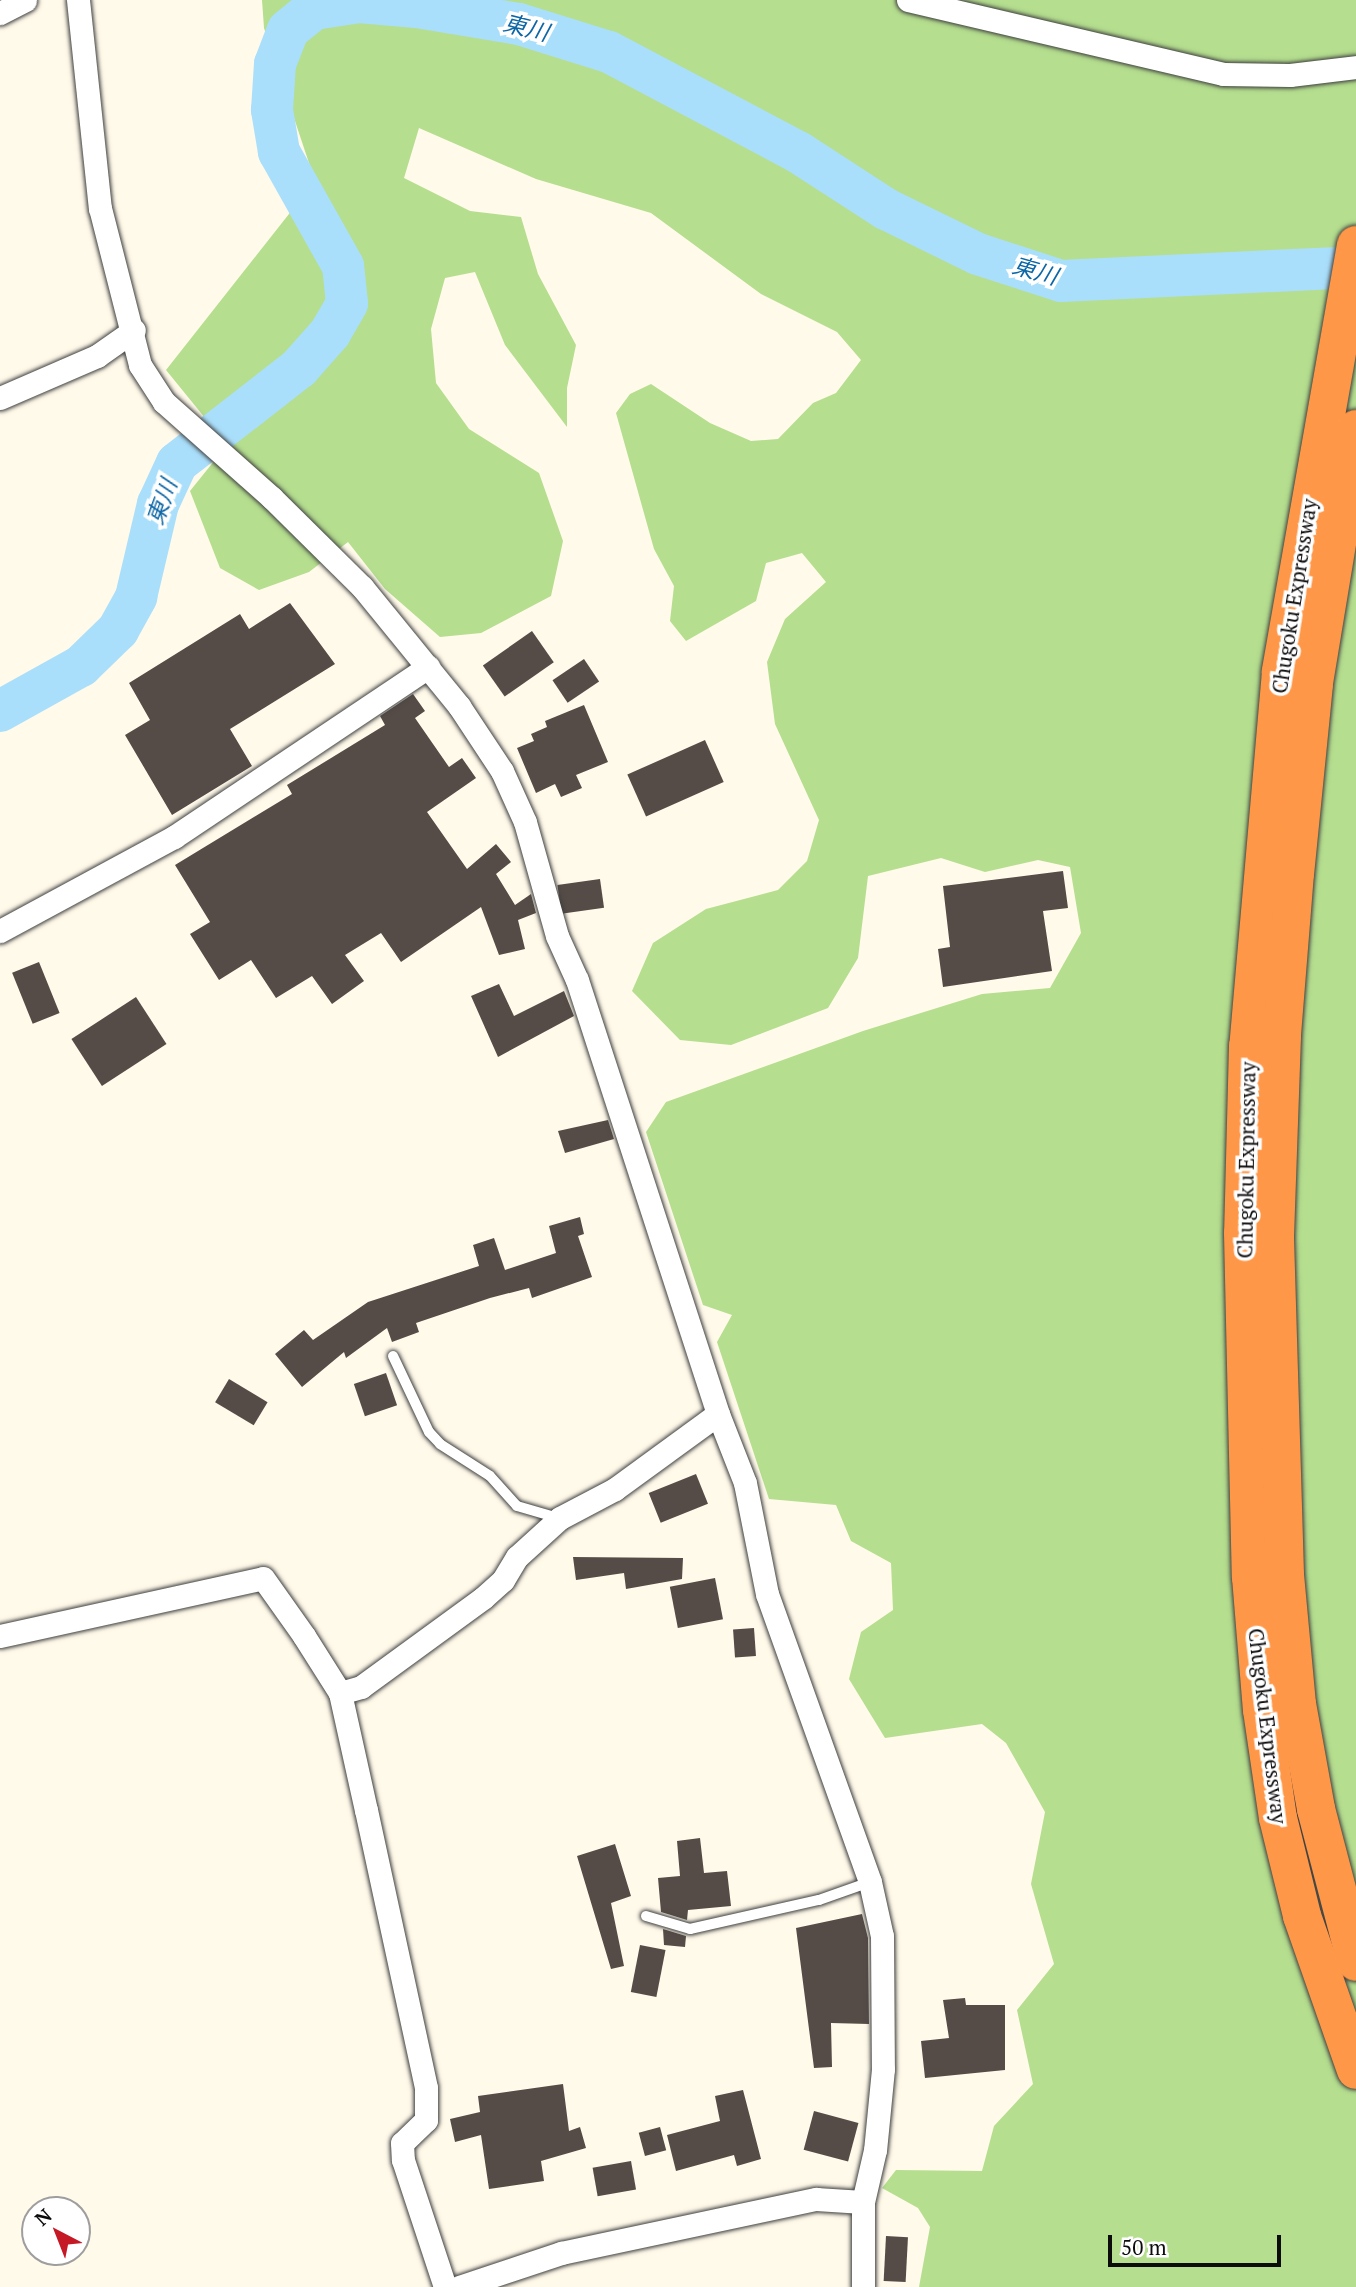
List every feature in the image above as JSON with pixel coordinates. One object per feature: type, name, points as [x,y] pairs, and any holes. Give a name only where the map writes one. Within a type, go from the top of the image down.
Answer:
[{"type":"highway","name":"Chugoku Expressway","points":[[1355,249],[1281,672],[1248,1046],[1243,1233],[1251,1577],[1262,1710],[1278,1818],[1302,1916],[1356,2070]]},
{"type":"highway","name":"Chugoku Expressway","points":[[1356,429],[1314,684],[1294,873],[1282,1036],[1275,1238],[1285,1575],[1297,1703],[1315,1809],[1356,1962]]},
{"type":"street","points":[[0,13],[25,0]]},
{"type":"street","points":[[78,0],[100,208],[134,330],[140,365],[164,402],[272,498],[362,587],[428,667],[502,771],[525,822],[556,936],[577,980],[718,1414],[745,1483],[767,1594],[870,1882],[882,1936],[883,2069],[875,2150],[863,2202],[863,2287]]},
{"type":"street","points":[[908,0],[1223,74],[1290,75],[1356,67]]},
{"type":"street","points":[[0,398],[97,355],[134,330]]},
{"type":"street","points":[[0,931],[174,836],[428,667]]},
{"type":"street","points":[[340,1693],[362,1687],[483,1598],[503,1580],[517,1557],[560,1518],[615,1489],[718,1414]]},
{"type":"street","points":[[0,1636],[263,1578],[340,1693],[426,2088],[426,2120],[402,2143],[402,2161],[445,2287]]},
{"type":"street","points":[[459,2287],[561,2253],[816,2199],[863,2202]]},
{"type":"lane","points":[[393,1356],[429,1432],[440,1444],[489,1476],[517,1506],[560,1518]]},
{"type":"lane","points":[[646,1916],[690,1929],[819,1900],[870,1882]]},
{"type":"green space","points":[[262,0],[1356,0],[1356,2287],[919,2287],[930,2227],[918,2208],[882,2188],[896,2170],[982,2171],[994,2126],[1033,2084],[1017,2010],[1054,1964],[1031,1884],[1045,1812],[1006,1743],[982,1724],[885,1738],[849,1679],[861,1632],[893,1610],[891,1563],[851,1541],[836,1505],[769,1499],[717,1342],[732,1315],[703,1305],[646,1132],[666,1102],[863,1031],[982,994],[1050,988],[1081,933],[1070,867],[1038,860],[985,872],[941,858],[868,876],[858,958],[828,1008],[731,1045],[680,1040],[632,991],[653,943],[706,909],[778,890],[807,861],[819,820],[775,724],[767,662],[785,619],[826,582],[802,553],[766,563],[756,601],[686,641],[670,621],[674,586],[654,549],[616,413],[630,394],[651,384],[710,423],[751,441],[778,439],[813,403],[836,393],[861,360],[837,332],[761,294],[651,213],[536,179],[419,128],[404,178],[470,211],[521,217],[538,274],[576,345],[567,388],[567,427],[505,345],[475,272],[445,278],[431,329],[436,383],[469,429],[539,473],[563,541],[551,596],[481,633],[440,637],[385,589],[348,542],[309,572],[259,590],[220,568],[190,491],[227,445],[166,370],[315,181],[264,28]]},
{"type":"building","points":[[290,603],[335,664],[230,729],[252,766],[172,815],[125,735],[150,720],[129,683],[240,614],[249,629]]},
{"type":"building","points":[[532,631],[554,662],[505,697],[483,665]]},
{"type":"building","points":[[584,659],[599,681],[568,703],[552,680]]},
{"type":"building","points":[[413,694],[425,711],[415,718],[449,767],[462,758],[476,778],[427,812],[467,869],[496,844],[511,862],[496,874],[515,905],[531,894],[536,913],[518,920],[525,949],[499,955],[481,907],[401,962],[381,933],[345,955],[364,981],[332,1004],[312,976],[276,998],[251,960],[219,980],[190,934],[210,922],[175,865],[292,794],[287,785],[385,725],[380,716]]},
{"type":"building","points":[[584,705],[608,762],[576,775],[582,788],[561,797],[555,784],[536,793],[517,748],[534,741],[531,734],[547,727],[545,721]]},
{"type":"building","points":[[705,740],[724,782],[646,817],[627,775]]},
{"type":"building","points":[[1063,871],[1068,908],[1043,911],[1052,971],[943,987],[938,949],[950,947],[943,886]]},
{"type":"building","points":[[600,879],[604,908],[561,914],[557,885]]},
{"type":"building","points":[[39,962],[60,1013],[33,1024],[12,973]]},
{"type":"building","points":[[499,984],[514,1016],[564,991],[574,1016],[498,1057],[471,996]]},
{"type":"building","points":[[136,997],[166,1044],[102,1086],[71,1039]]},
{"type":"building","points":[[608,1120],[614,1139],[565,1153],[558,1131]]},
{"type":"building","points":[[580,1217],[584,1234],[578,1236],[592,1277],[532,1298],[529,1288],[490,1298],[416,1323],[419,1332],[392,1342],[387,1328],[346,1358],[344,1352],[302,1387],[275,1354],[304,1330],[313,1340],[368,1302],[479,1266],[473,1245],[494,1238],[505,1270],[556,1253],[549,1226]]},
{"type":"building","points":[[386,1373],[397,1405],[365,1416],[354,1384]]},
{"type":"building","points":[[229,1379],[268,1402],[254,1425],[215,1402]]},
{"type":"building","points":[[696,1474],[708,1504],[661,1523],[649,1493]]},
{"type":"building","points":[[573,1557],[683,1558],[682,1579],[626,1589],[624,1573],[576,1580]]},
{"type":"building","points":[[715,1578],[723,1619],[678,1628],[670,1587]]},
{"type":"building","points":[[754,1628],[756,1656],[735,1657],[733,1629]]},
{"type":"building","points":[[700,1838],[704,1873],[727,1871],[731,1906],[688,1910],[687,1920],[661,1912],[658,1878],[680,1876],[677,1841]]},
{"type":"building","points":[[615,1844],[631,1896],[611,1903],[624,1966],[611,1969],[577,1856]]},
{"type":"building","points":[[862,1914],[868,1938],[869,2024],[831,2023],[832,2067],[814,2068],[796,1928]]},
{"type":"building","points":[[663,1929],[686,1936],[685,1947],[664,1945]]},
{"type":"building","points":[[640,1945],[666,1950],[656,1997],[631,1992]]},
{"type":"building","points":[[965,1998],[966,2005],[1005,2005],[1005,2070],[925,2078],[921,2041],[949,2038],[943,2000]]},
{"type":"building","points":[[563,2084],[569,2131],[580,2127],[586,2148],[541,2161],[544,2181],[489,2189],[481,2135],[455,2142],[450,2119],[480,2112],[478,2096]]},
{"type":"building","points":[[743,2090],[761,2159],[737,2166],[734,2155],[676,2171],[667,2135],[720,2121],[715,2096]]},
{"type":"building","points":[[814,2111],[858,2123],[848,2162],[804,2150]]},
{"type":"building","points":[[660,2127],[666,2150],[645,2156],[639,2133]]},
{"type":"building","points":[[631,2161],[636,2190],[598,2196],[593,2168]]},
{"type":"building","points":[[886,2236],[908,2237],[906,2282],[884,2281]]},
{"type":"waterway","name":"東川","points":[[0,711],[81,666],[118,630],[136,597],[158,504],[177,463],[299,368],[330,333],[347,303],[343,266],[279,152],[272,110],[275,64],[288,30],[314,9],[359,2],[417,7],[519,24],[609,52],[798,152],[886,209],[978,254],[1061,281],[1356,267]]}]
